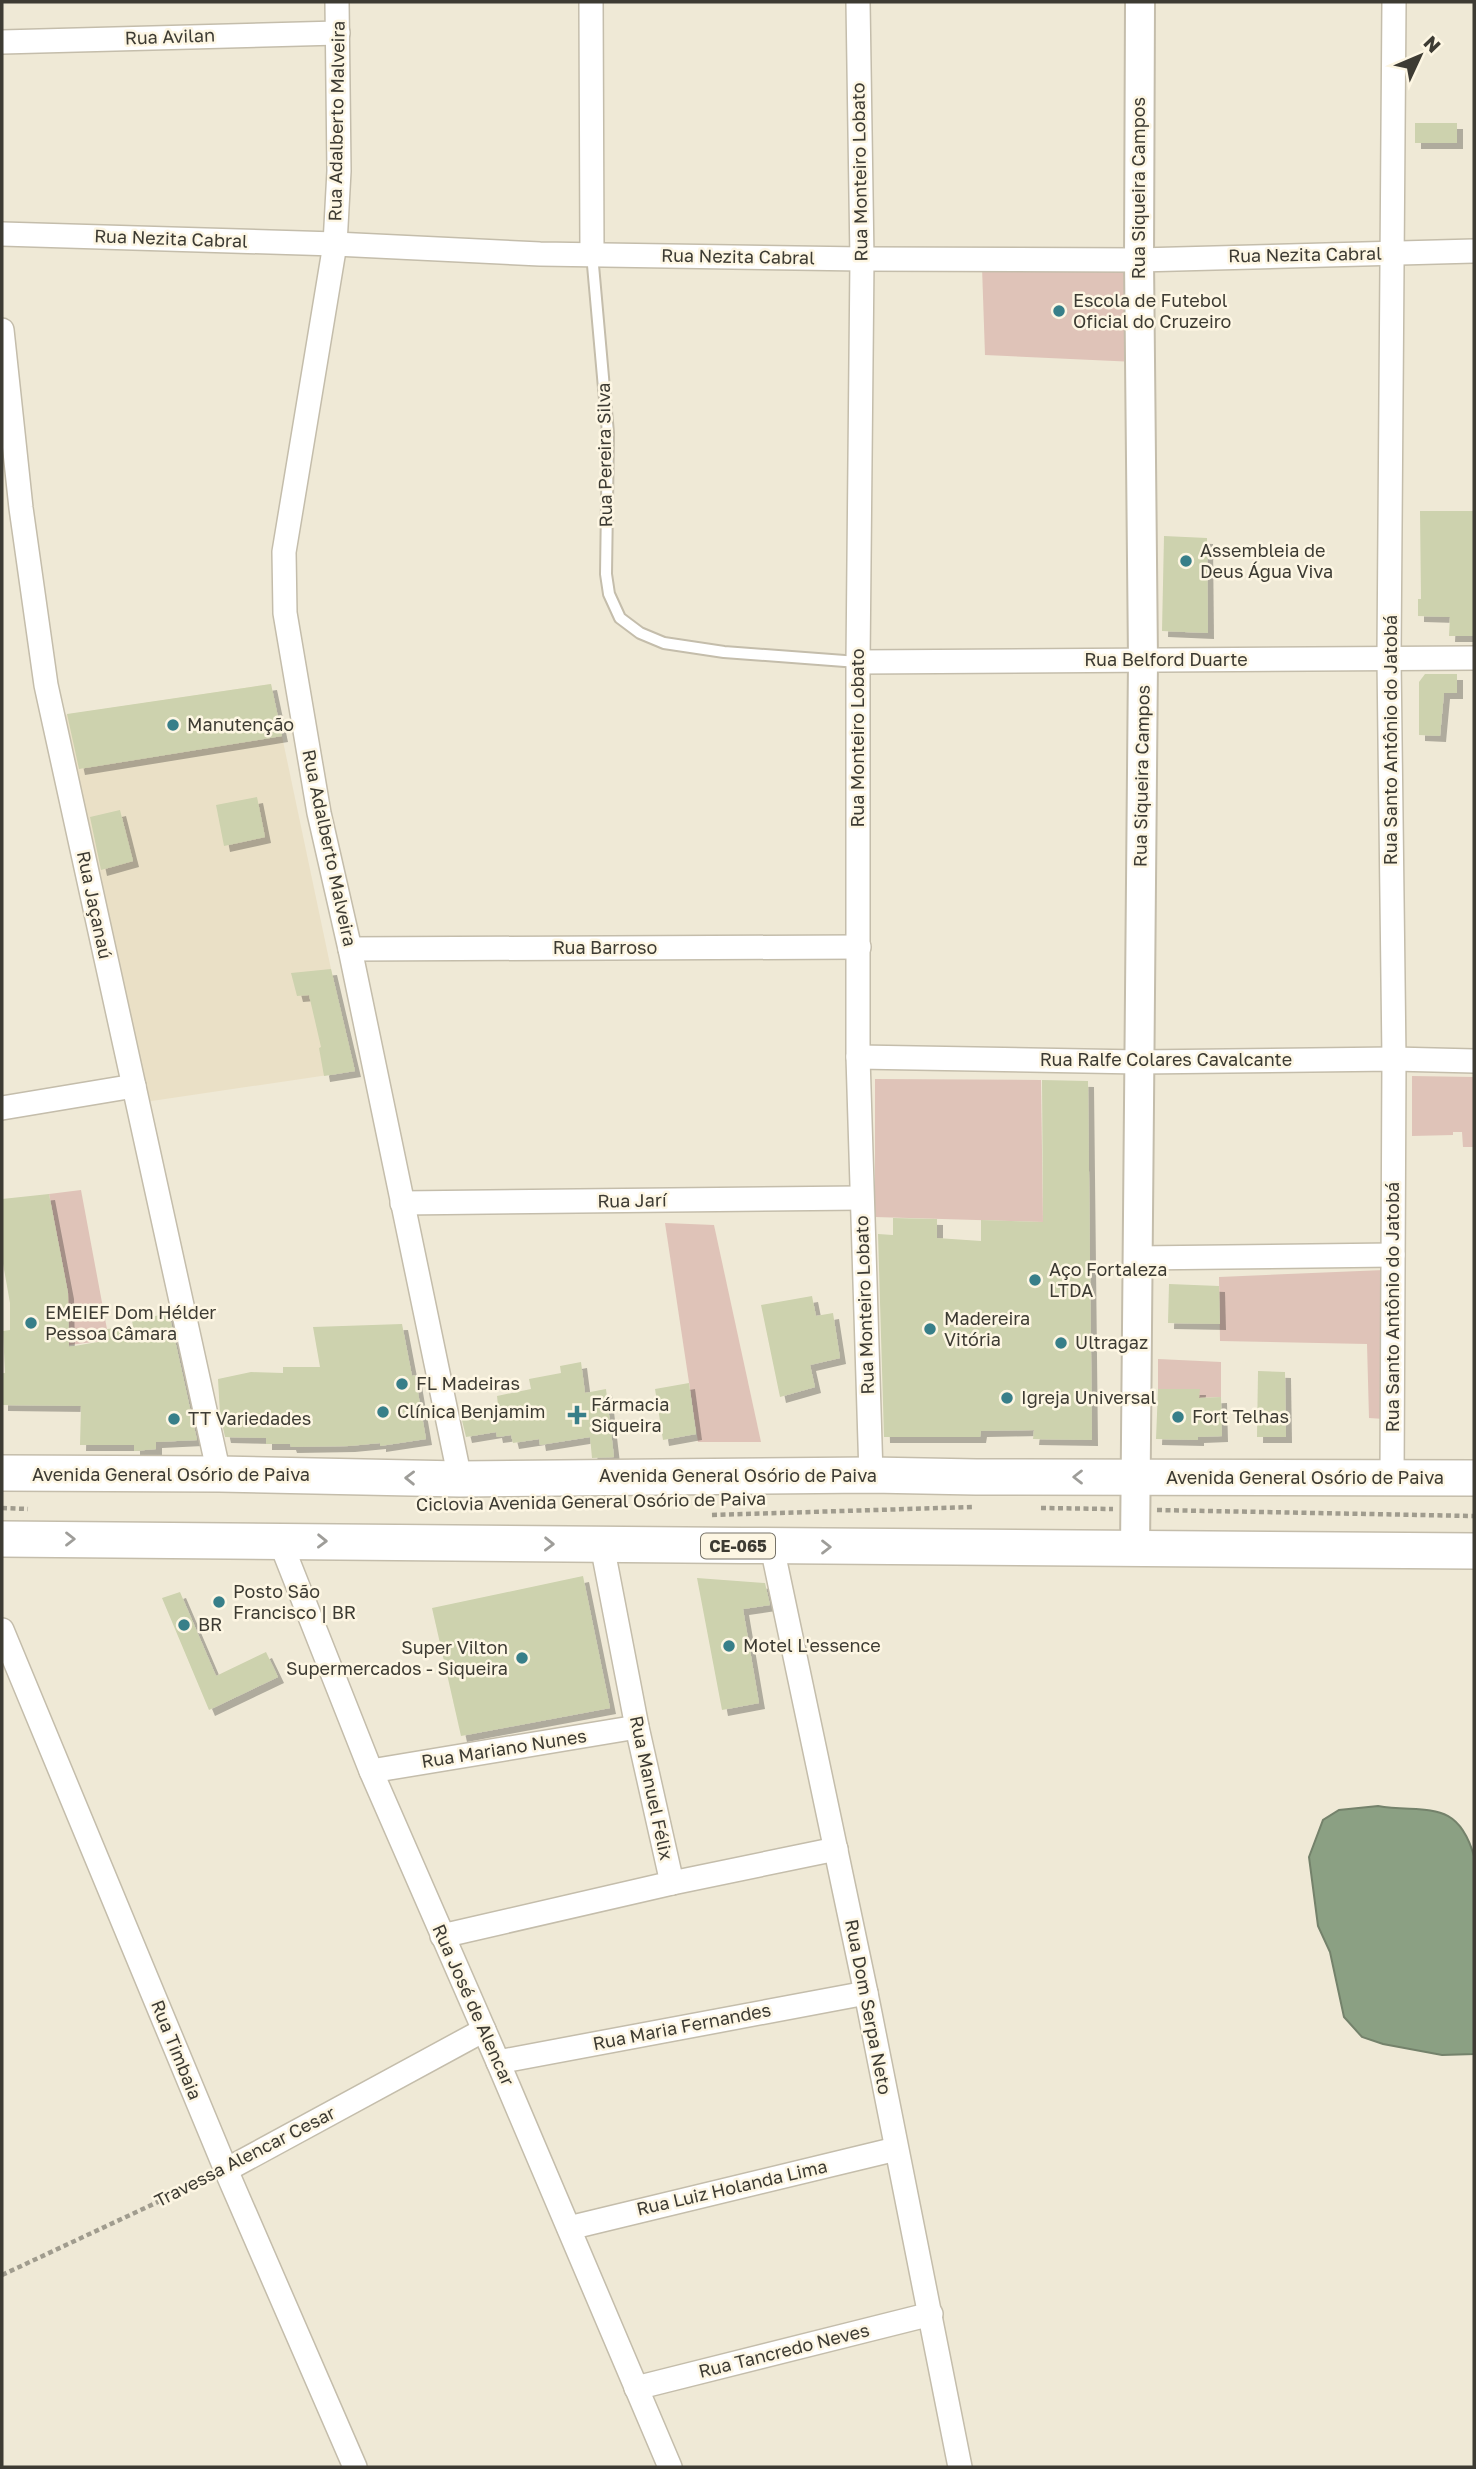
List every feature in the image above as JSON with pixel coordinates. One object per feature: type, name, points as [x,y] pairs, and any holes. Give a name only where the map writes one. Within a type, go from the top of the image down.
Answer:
[{"type":"main road","name":"Avenida General Osório de Paiva","points":[[2,1473],[460,1479],[871,1475],[1136,1494],[1392,1479],[1474,1478]]},
{"type":"main road","name":"CE-065","points":[[2,1539],[1474,1551]]},
{"type":"street","name":"Rua Adalberto Malveira","points":[[337,2],[340,171],[335,244],[284,552],[285,613],[319,813],[350,949],[460,1479]]},
{"type":"street","name":"Rua Pereira Silva","points":[[591,2],[593,254]]},
{"type":"street","name":"Rua Monteiro Lobato","points":[[858,2],[862,260],[858,1058],[871,1475]]},
{"type":"street","name":"Rua Siqueira Campos","points":[[1135,1550],[1143,660],[1139,260],[1140,2]]},
{"type":"street","name":"Rua Santo Antônio do Jatobá","points":[[1392,1479],[1394,1059],[1390,658],[1394,2]]},
{"type":"street","name":"Rua Avilan","points":[[2,42],[338,33]]},
{"type":"street","name":"Rua Nezita Cabral","points":[[2,234],[335,244],[540,254],[862,260],[1139,260],[1474,251]]},
{"type":"street","name":"Rua Jaçanaú","points":[[2,330],[12,511],[46,685],[219,1474]]},
{"type":"street","name":"Rua Belford Duarte","points":[[858,662],[1474,659]]},
{"type":"street","name":"Rua Barroso","points":[[350,949],[859,947]]},
{"type":"street","name":"Rua Ralfe Colares Cavalcante","points":[[858,1058],[1139,1062],[1394,1059],[1474,1061]]},
{"type":"street","points":[[2,1108],[134,1086]]},
{"type":"street","name":"Rua Jarí","points":[[402,1203],[861,1198]]},
{"type":"street","points":[[1137,1258],[1393,1255]]},
{"type":"street","name":"Rua José de Alencar","points":[[280,1541],[371,1772],[670,2467]]},
{"type":"street","name":"Rua Manuel Félix","points":[[442,1936],[672,1883],[602,1545]]},
{"type":"street","name":"Rua Dom Serpa Neto","points":[[772,1547],[866,1993],[960,2467]]},
{"type":"street","name":"Rua Timbaia","points":[[2,1630],[226,2171],[355,2467]]},
{"type":"street","name":"Rua Mariano Nunes","points":[[371,1772],[638,1727]]},
{"type":"street","points":[[672,1883],[836,1849]]},
{"type":"street","name":"Rua Maria Fernandes","points":[[498,2062],[866,1993]]},
{"type":"street","name":"Travessa Alencar Cesar","points":[[226,2171],[484,2030]]},
{"type":"street","name":"Rua Luiz Holanda Lima","points":[[569,2228],[896,2149]]},
{"type":"street","name":"Rua Tancredo Neves","points":[[636,2388],[931,2314]]},
{"type":"lane","name":"Rua Pereira Silva","points":[[593,254],[608,433],[606,574],[608,594],[620,618],[640,633],[664,643],[724,652],[858,662]]},
{"type":"path","points":[[1039,1508],[1136,1494],[1474,1516]]},
{"type":"path","name":"Ciclovia Avenida General Osório de Paiva","points":[[707,1515],[984,1507]]},
{"type":"path","points":[[2,1508],[29,1509]]},
{"type":"path","name":"Travessa Alencar Cesar","points":[[2,2275],[226,2171]]},
{"type":"shaded area","name":"Escola de Futebol Oficial do Cruzeiro","points":[[982,267],[1133,267],[1136,362],[985,355]]},
{"type":"shaded area","points":[[271,684],[355,1071],[145,1102],[64,715]]},
{"type":"shaded area","points":[[1412,1076],[1474,1077],[1474,1147],[1463,1147],[1462,1132],[1453,1132],[1453,1135],[1412,1136]]},
{"type":"shaded area","points":[[875,1079],[1041,1080],[1043,1222],[875,1217]]},
{"type":"shaded area","points":[[81,1190],[109,1340],[69,1345],[68,1293],[49,1194]]},
{"type":"shaded area","points":[[665,1223],[714,1225],[761,1442],[698,1442]]},
{"type":"shaded area","points":[[1384,1270],[1384,1419],[1369,1418],[1367,1344],[1220,1341],[1219,1277]]},
{"type":"shaded area","points":[[1158,1359],[1221,1362],[1221,1397],[1199,1398],[1199,1389],[1158,1389]]},
{"type":"shaded area","points":[[1378,1806],[1425,1810],[1449,1816],[1467,1837],[1474,1856],[1474,2054],[1442,2055],[1383,2044],[1362,2037],[1344,2017],[1330,1952],[1318,1926],[1309,1857],[1323,1820],[1339,1810]]},
{"type":"building","points":[[1415,123],[1457,123],[1457,143],[1415,143]]},
{"type":"building","points":[[1420,511],[1474,511],[1474,636],[1449,636],[1450,617],[1418,616],[1418,599],[1421,599]]},
{"type":"building","name":"Assembleia de Deus Água Viva","points":[[1164,536],[1207,538],[1208,633],[1162,631]]},
{"type":"building","points":[[1425,674],[1457,674],[1457,693],[1444,693],[1440,736],[1419,735],[1419,682]]},
{"type":"building","name":"Manutenção","points":[[271,684],[282,736],[79,769],[67,714]]},
{"type":"building","points":[[257,797],[265,837],[224,846],[216,805]]},
{"type":"building","points":[[120,810],[133,861],[101,870],[90,817]]},
{"type":"building","points":[[331,969],[355,1071],[324,1076],[321,1047],[309,995],[297,996],[291,973]]},
{"type":"building","points":[[1042,1080],[1088,1081],[1092,1440],[1033,1439],[1034,1430],[981,1431],[980,1437],[884,1437],[878,1234],[893,1235],[893,1218],[937,1219],[937,1238],[981,1241],[981,1220],[1043,1222]]},
{"type":"building","points":[[49,1194],[68,1293],[69,1347],[109,1340],[107,1329],[133,1326],[132,1321],[169,1313],[197,1440],[156,1442],[156,1449],[134,1451],[134,1445],[80,1445],[81,1406],[2,1405],[2,1373],[5,1373],[3,1331],[10,1330],[10,1303],[2,1258],[2,1199]]},
{"type":"building","points":[[1169,1284],[1219,1286],[1220,1324],[1168,1323]]},
{"type":"building","points":[[812,1296],[816,1316],[833,1313],[840,1358],[810,1365],[815,1387],[780,1397],[761,1305]]},
{"type":"building","points":[[402,1324],[412,1376],[415,1375],[426,1439],[380,1446],[380,1443],[291,1447],[290,1444],[266,1444],[266,1438],[225,1437],[220,1414],[218,1379],[251,1372],[283,1373],[283,1367],[320,1367],[313,1327]]},
{"type":"building","points":[[581,1362],[585,1393],[606,1389],[614,1457],[592,1458],[590,1437],[540,1445],[539,1439],[513,1443],[511,1435],[497,1437],[496,1432],[466,1437],[460,1412],[498,1405],[497,1396],[531,1389],[529,1379],[561,1373],[560,1366]]},
{"type":"building","points":[[1258,1371],[1285,1372],[1286,1437],[1257,1437]]},
{"type":"building","points":[[689,1383],[696,1434],[663,1440],[655,1389]]},
{"type":"building","name":"Fort Telhas","points":[[1158,1389],[1200,1389],[1199,1398],[1221,1397],[1222,1436],[1198,1437],[1198,1440],[1156,1439]]},
{"type":"building","name":"Super Vilton Supermercados - Siqueira","points":[[583,1576],[610,1708],[461,1736],[432,1608]]},
{"type":"building","name":"Motel L'essence","points":[[697,1578],[765,1583],[770,1605],[743,1609],[759,1703],[722,1710]]},
{"type":"building","name":"BR","points":[[180,1592],[216,1676],[266,1652],[278,1677],[209,1710],[162,1598]]},
{"type":"place","name":"Escola de Futebol Oficial do Cruzeiro","points":[[1059,311]]},
{"type":"place","name":"Assembleia de Deus Água Viva","points":[[1186,561]]},
{"type":"place","name":"Manutenção","points":[[173,725]]},
{"type":"place","name":"Aço Fortaleza LTDA","points":[[1035,1280]]},
{"type":"place","name":"EMEIEF Dom Hélder Pessoa Câmara","points":[[31,1323]]},
{"type":"place","name":"Madereira Vitória","points":[[930,1329]]},
{"type":"place","name":"Ultragaz","points":[[1061,1343]]},
{"type":"place","name":"FL Madeiras","points":[[402,1384]]},
{"type":"place","name":"Igreja Universal","points":[[1007,1398]]},
{"type":"place","name":"Clínica Benjamim","points":[[383,1412]]},
{"type":"place","name":"Fármacia Siqueira","points":[[577,1415]]},
{"type":"place","name":"Fort Telhas","points":[[1178,1417]]},
{"type":"place","name":"TT Variedades","points":[[174,1419]]},
{"type":"place","name":"Posto São Francisco | BR","points":[[219,1602]]},
{"type":"place","name":"BR","points":[[184,1625]]},
{"type":"place","name":"Motel L'essence","points":[[729,1646]]},
{"type":"place","name":"Super Vilton Supermercados - Siqueira","points":[[522,1658]]}]
